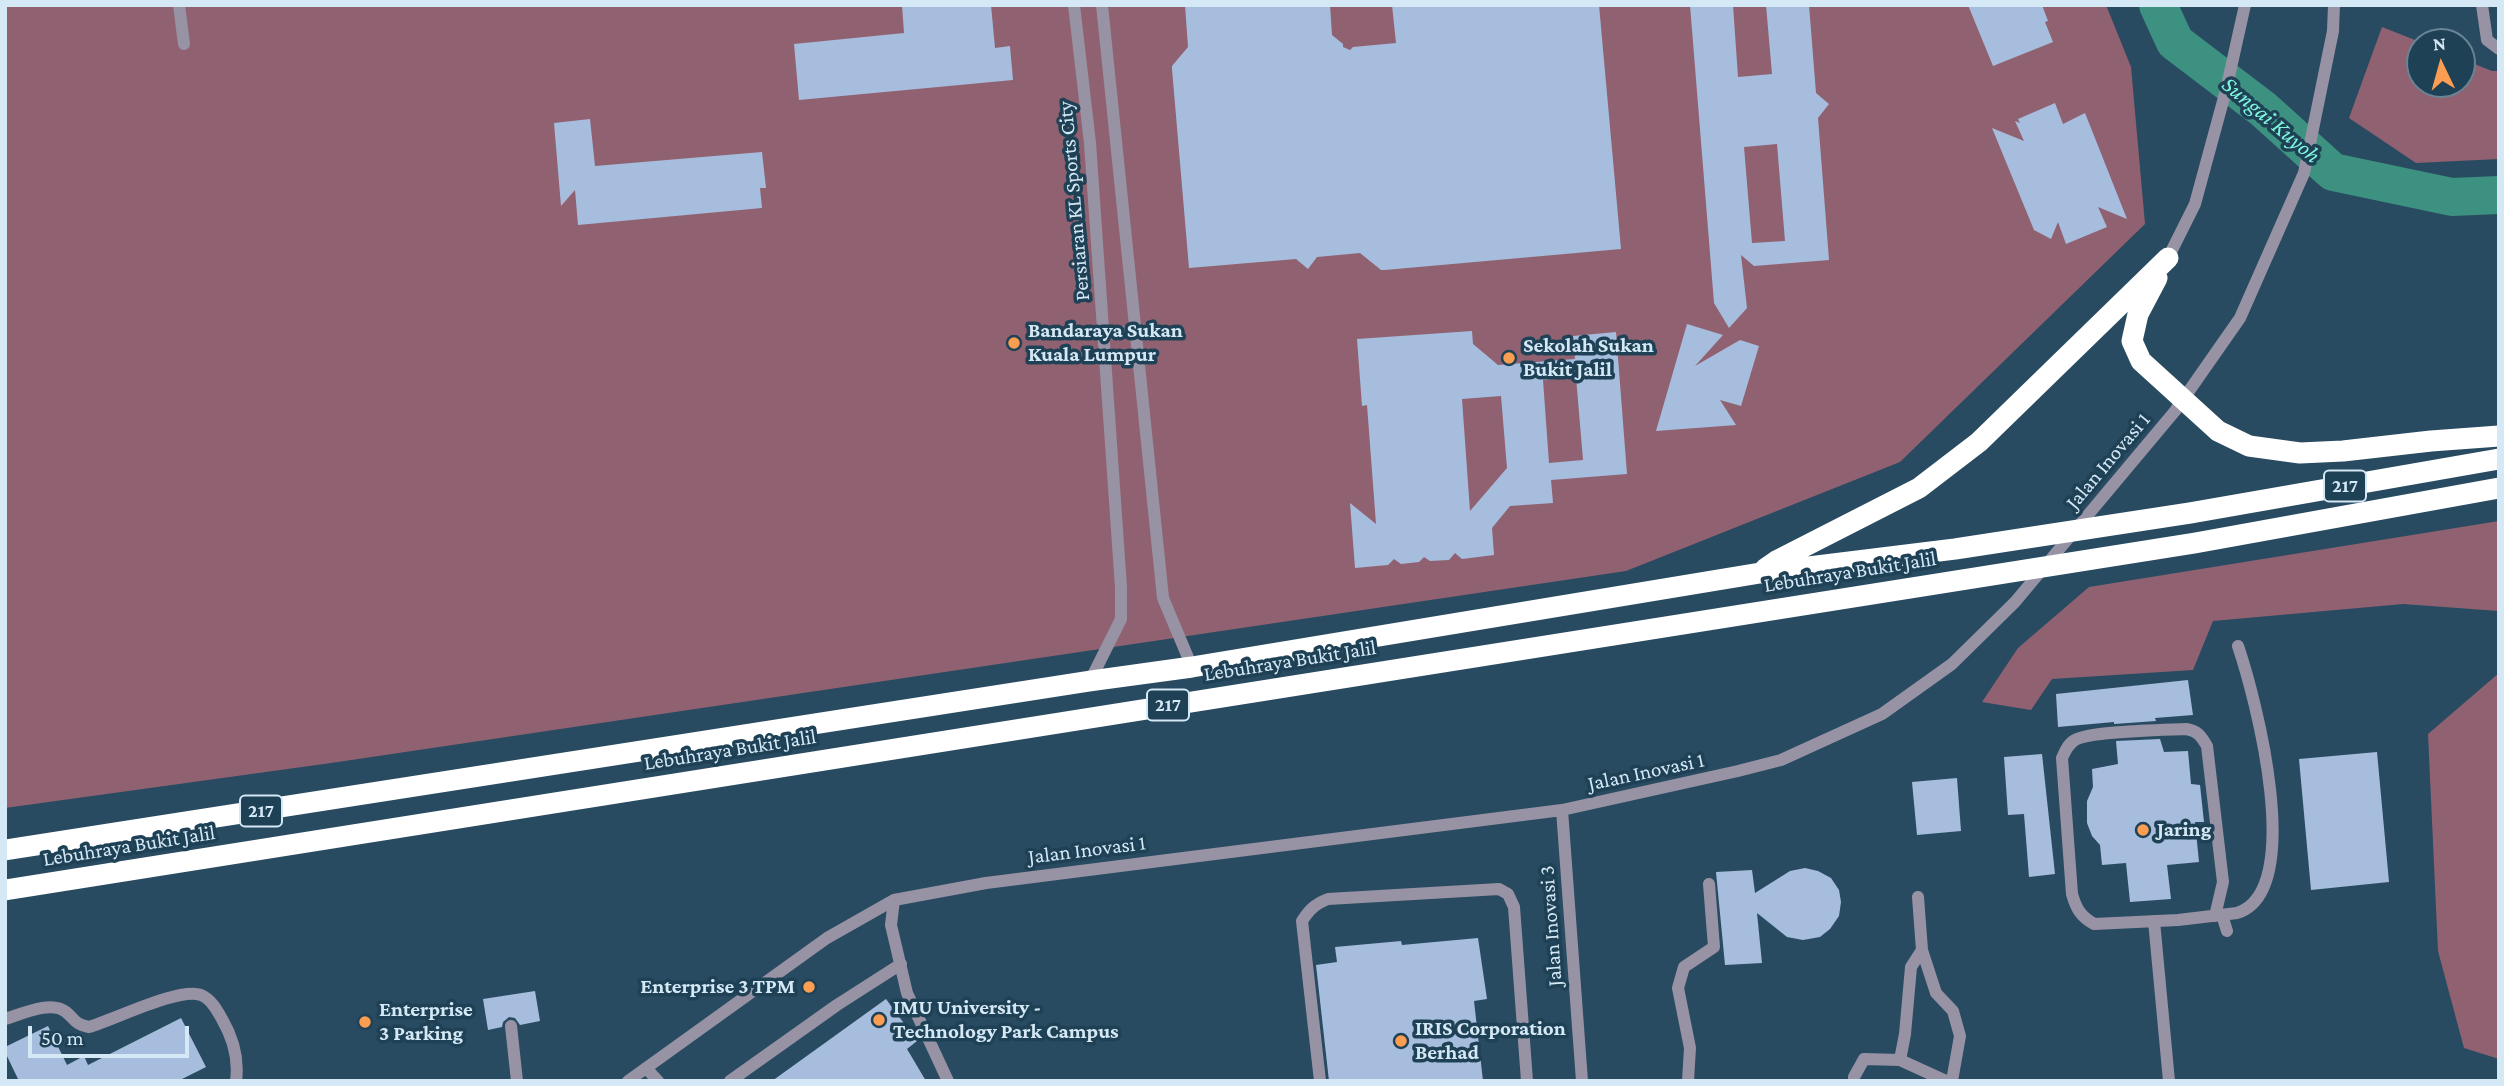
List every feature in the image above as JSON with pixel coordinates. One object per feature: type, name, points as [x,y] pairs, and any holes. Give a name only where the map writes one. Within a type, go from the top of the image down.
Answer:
[{"type":"highway","points":[[2168,258],[2138,314],[2133,341],[2141,360],[2218,431],[2249,446],[2300,453],[2499,436]]},
{"type":"highway","points":[[1760,573],[1778,560],[1919,488],[1979,442],[2168,258]]},
{"type":"highway","name":"Lebuhraya Bukit Jalil","points":[[5,850],[1192,667],[1760,573],[1955,549],[2190,513],[2499,459]]},
{"type":"highway","name":"Lebuhraya Bukit Jalil","points":[[5,890],[2195,543],[2499,488]]},
{"type":"street","points":[[179,5],[184,44]]},
{"type":"street","name":"Persiaran KL Sports City","points":[[1074,5],[1090,143],[1121,587],[1121,620],[1090,681]]},
{"type":"street","points":[[1102,5],[1163,598],[1192,667]]},
{"type":"street","name":"Jalan Inovasi 1","points":[[628,1081],[827,938],[894,901],[986,883],[1562,810],[1781,760],[1881,715],[1952,664],[2015,602],[2175,411],[2240,318],[2304,173],[2333,31],[2334,5]]},
{"type":"street","points":[[2482,5],[2487,40],[2499,49]]},
{"type":"street","points":[[2168,258],[2195,204],[2226,90],[2244,8]]},
{"type":"street","points":[[1104,334],[1135,331]]},
{"type":"street","points":[[2227,931],[2218,915],[2223,882],[2207,746],[2201,736],[2195,730],[2186,729],[2095,735],[2075,740],[2067,747],[2062,758],[2072,894],[2076,908],[2084,918],[2094,924],[2154,921],[2218,915],[2247,910],[2262,893],[2271,864],[2271,814],[2262,734],[2238,646]]},
{"type":"street","name":"Jalan Inovasi 3","points":[[1562,810],[1585,1079]]},
{"type":"street","points":[[1688,1081],[1690,1048],[1678,988],[1684,967],[1714,947],[1709,884]]},
{"type":"street","points":[[1320,1081],[1301,921],[1308,911],[1317,903],[1328,899],[1499,889],[1508,894],[1514,907],[1527,1081]]},
{"type":"street","points":[[1917,897],[1922,950],[1936,993],[1953,1011],[1960,1036],[1952,1081]]},
{"type":"street","points":[[894,901],[891,925],[907,993],[948,1081]]},
{"type":"street","points":[[2154,921],[2169,1081]]},
{"type":"street","points":[[1900,1060],[1911,967],[1922,950]]},
{"type":"street","points":[[730,1081],[837,1005],[901,964]]},
{"type":"street","points":[[5,1018],[54,1007],[64,1010],[77,1025],[89,1027],[181,994],[200,995],[213,1005],[227,1028],[235,1054],[232,1079]]},
{"type":"street","points":[[511,1026],[517,1081]]},
{"type":"street","points":[[1854,1081],[1864,1059],[1900,1060],[1946,1081]]},
{"type":"street","points":[[646,1068],[657,1081]]},
{"type":"shaded area","name":"Bandaraya Sukan Kuala Lumpur","points":[[5,5],[2106,5],[2131,67],[2145,224],[1900,462],[1626,571],[331,763],[5,808]]},
{"type":"shaded area","points":[[2382,27],[2406,36],[2406,98],[2476,98],[2476,65],[2499,71],[2499,159],[2416,163],[2349,118]]},
{"type":"shaded area","points":[[2499,521],[2499,611],[2403,604],[2213,621],[2193,670],[2052,679],[2031,710],[1982,702],[2018,648],[2089,587]]},
{"type":"shaded area","points":[[2499,673],[2499,1059],[2464,1048],[2438,951],[2428,734]]},
{"type":"building","points":[[902,5],[991,5],[995,48],[1010,46],[1013,80],[799,100],[794,44],[904,33]]},
{"type":"building","points":[[1185,5],[1330,5],[1332,35],[1343,47],[1350,50],[1353,47],[1396,43],[1392,5],[1599,5],[1621,249],[1385,270],[1381,270],[1360,253],[1317,257],[1308,269],[1296,259],[1189,268],[1172,69],[1188,47]]},
{"type":"building","points":[[1690,5],[1733,5],[1738,77],[1772,74],[1766,5],[1809,5],[1816,93],[1829,104],[1818,118],[1829,260],[1754,266],[1741,255],[1747,308],[1729,328],[1714,303]],"holes":[[[1777,144],[1785,241],[1752,243],[1744,147]]]},
{"type":"building","points":[[1968,5],[2042,5],[2053,42],[1993,66]]},
{"type":"building","points":[[2055,103],[2063,124],[2085,113],[2127,219],[2098,207],[2107,227],[2066,244],[2058,222],[2051,239],[2034,230],[1992,128],[2024,141],[2015,121],[2020,123],[2018,119]]},
{"type":"building","points":[[590,119],[595,166],[762,152],[766,188],[760,188],[762,208],[578,225],[575,190],[561,206],[554,123]]},
{"type":"building","points":[[1687,324],[1723,335],[1695,366],[1740,340],[1759,346],[1741,406],[1720,400],[1736,425],[1656,431]]},
{"type":"building","points":[[1472,331],[1473,344],[1498,365],[1575,359],[1573,336],[1616,332],[1627,474],[1551,480],[1553,503],[1510,506],[1492,528],[1494,555],[1462,559],[1455,553],[1449,560],[1430,561],[1424,557],[1419,562],[1401,564],[1394,559],[1388,565],[1355,568],[1350,503],[1376,524],[1367,405],[1362,406],[1357,339]],"holes":[[[1576,377],[1583,460],[1549,463],[1543,380]],[[1501,396],[1507,468],[1470,511],[1462,399]]]},
{"type":"building","points":[[2188,680],[2193,715],[2155,718],[2156,721],[2058,727],[2056,694]]},
{"type":"building","name":"Jaring","points":[[2160,739],[2164,752],[2188,751],[2191,784],[2200,785],[2204,822],[2195,822],[2199,862],[2167,865],[2171,899],[2130,902],[2126,863],[2102,865],[2100,845],[2092,836],[2087,823],[2087,801],[2093,787],[2092,769],[2118,764],[2116,741]]},
{"type":"building","points":[[2377,752],[2389,882],[2311,890],[2299,759]]},
{"type":"building","points":[[2042,754],[2055,874],[2029,877],[2024,814],[2008,815],[2004,757]]},
{"type":"building","points":[[1957,778],[1961,831],[1917,835],[1912,782]]},
{"type":"building","points":[[1805,868],[1831,878],[1839,890],[1839,916],[1830,929],[1820,937],[1803,940],[1787,937],[1757,913],[1762,963],[1725,965],[1716,872],[1752,870],[1755,893],[1790,871]]},
{"type":"building","name":"IRIS Corporation Berhad","points":[[1478,938],[1487,999],[1474,1001],[1483,1081],[1329,1081],[1316,965],[1337,962],[1335,947],[1401,941],[1402,945]]},
{"type":"building","points":[[535,991],[540,1021],[520,1025],[515,1018],[509,1017],[502,1027],[488,1030],[483,999]]},
{"type":"building","name":"IMU University - Technology Park Campus","points":[[886,999],[917,1041],[907,1049],[926,1081],[772,1081]]},
{"type":"building","points":[[181,1018],[206,1067],[178,1081],[19,1081],[5,1052],[5,1047],[48,1026],[67,1065],[84,1056],[88,1065]]},
{"type":"waterway","name":"Sungai Kuyoh","points":[[2158,5],[2175,42],[2263,109],[2333,172],[2452,197],[2499,195]]},
{"type":"place","name":"Bandaraya Sukan Kuala Lumpur","points":[[1014,343]]},
{"type":"place","name":"Sekolah Sukan Bukit Jalil","points":[[1509,358]]},
{"type":"place","name":"Jaring","points":[[2143,830]]},
{"type":"place","name":"Enterprise 3 TPM","points":[[809,987]]},
{"type":"place","name":"IMU University - Technology Park Campus","points":[[879,1020]]},
{"type":"place","name":"Enterprise 3 Parking","points":[[365,1022]]},
{"type":"place","name":"IRIS Corporation Berhad","points":[[1401,1041]]}]
